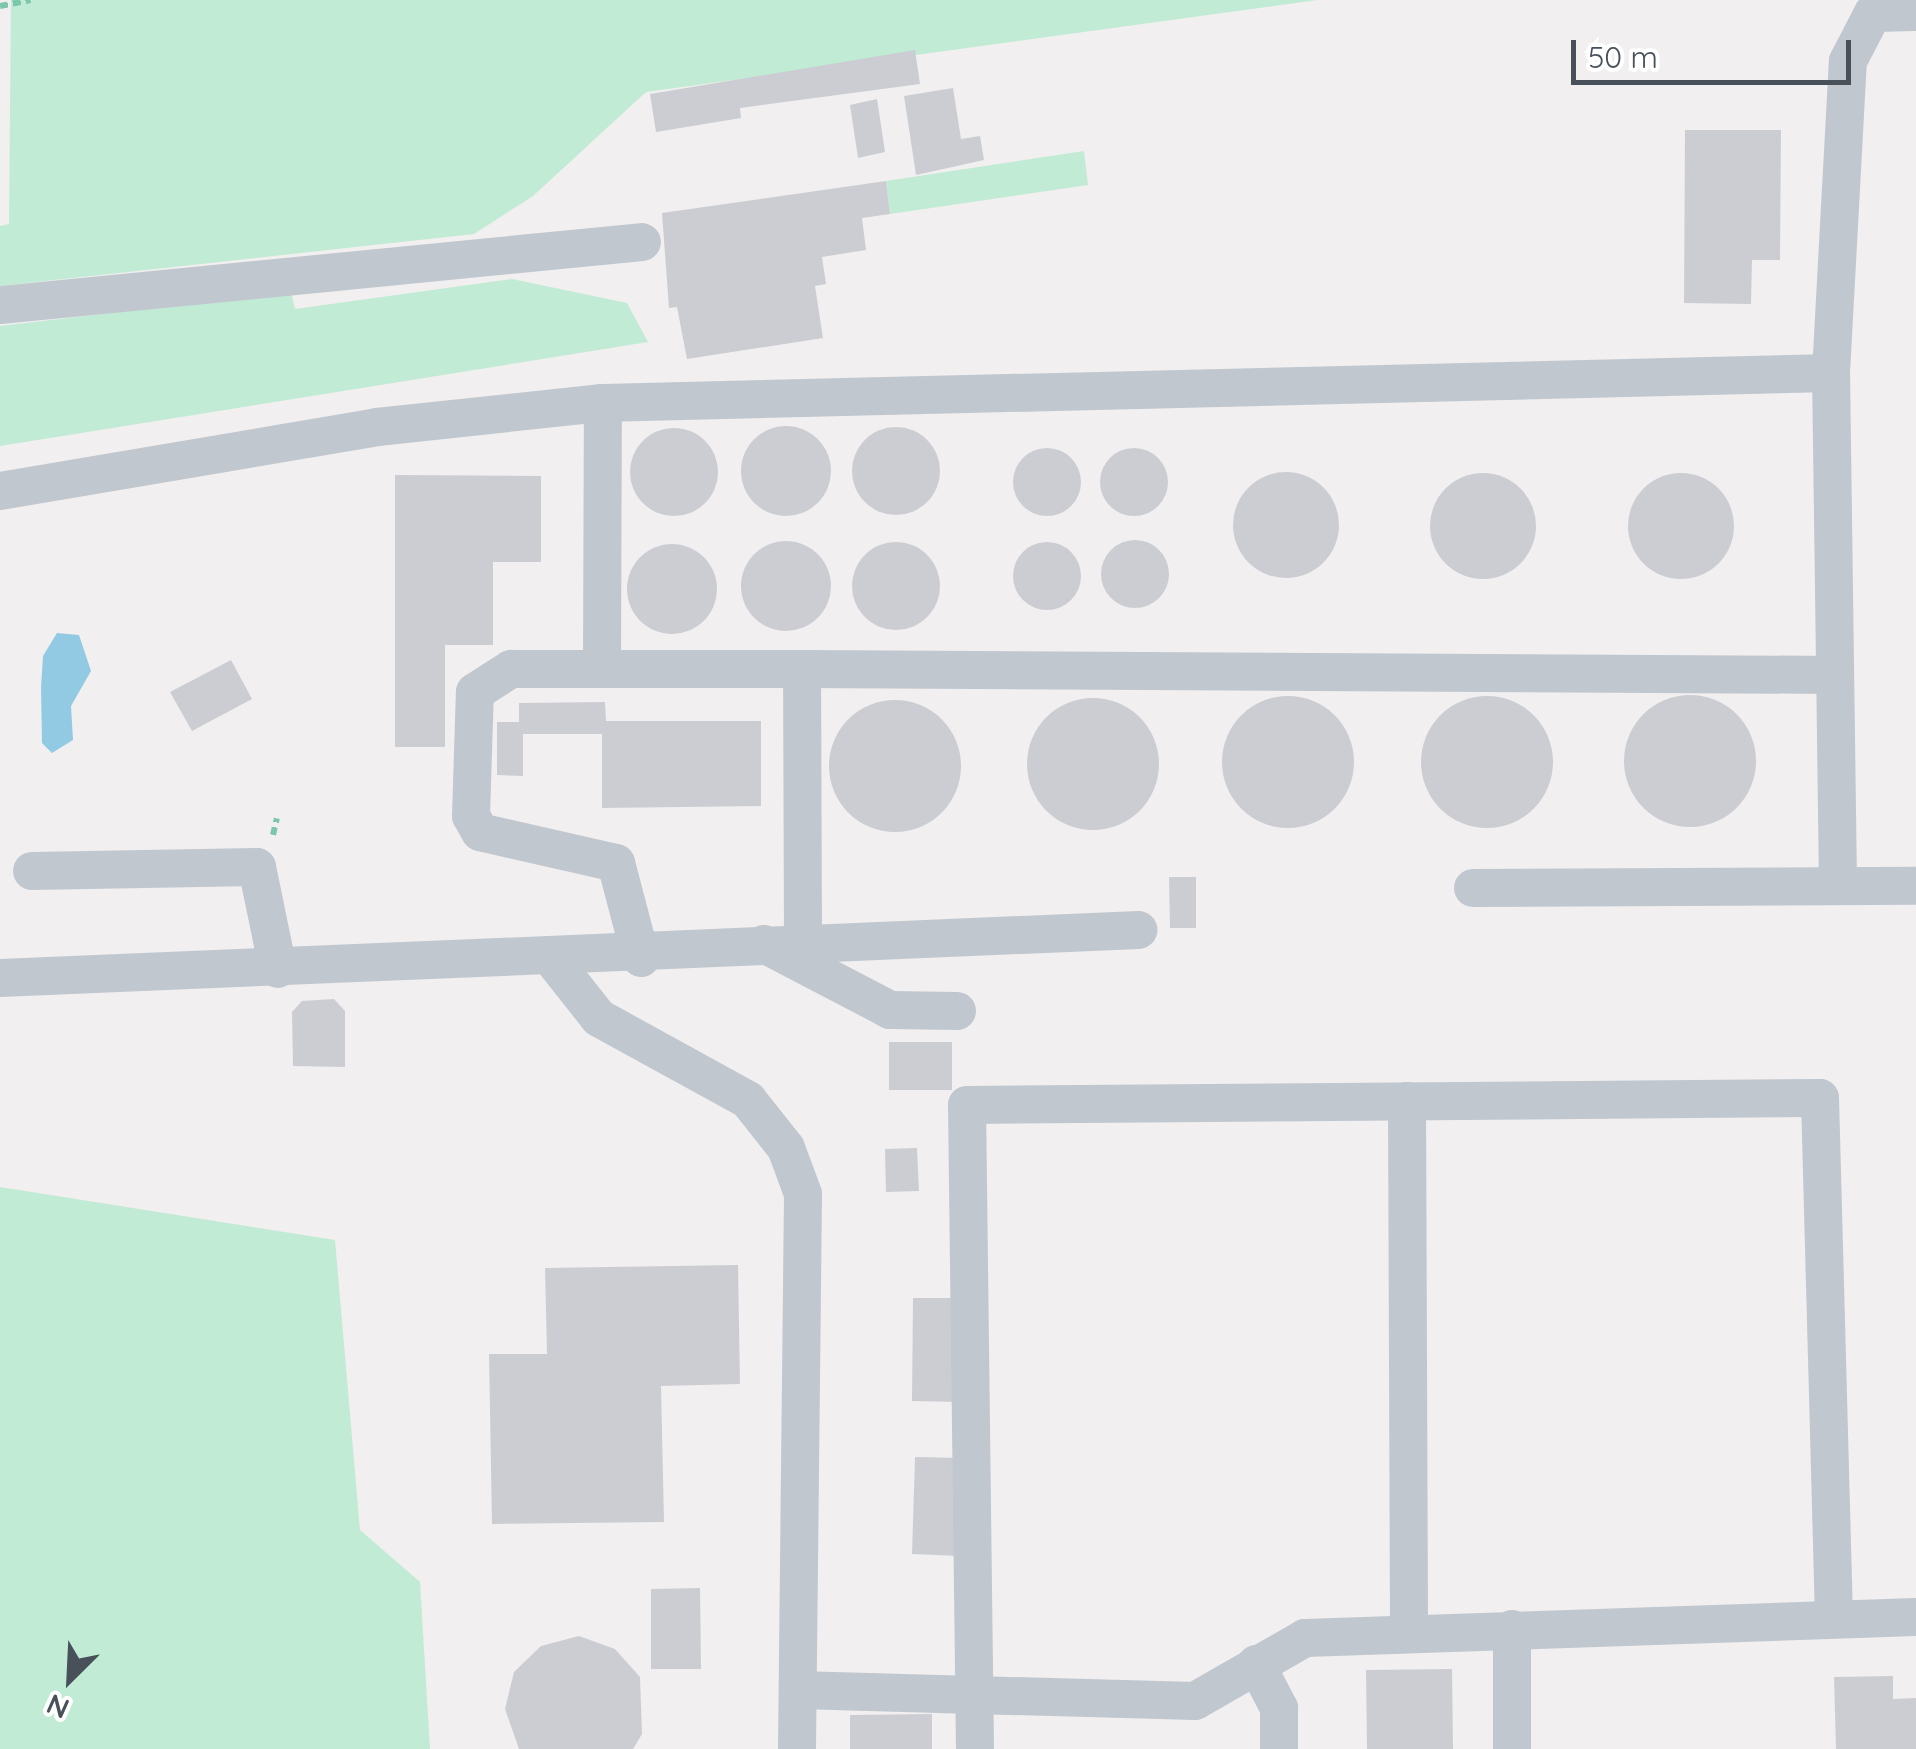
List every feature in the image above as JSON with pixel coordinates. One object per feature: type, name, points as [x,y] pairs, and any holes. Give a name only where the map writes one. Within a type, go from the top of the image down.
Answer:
[{"type":"lane","points":[[1838,884],[1831,374],[1848,61],[1874,13],[1916,12]]},
{"type":"lane","points":[[0,305],[642,242]]},
{"type":"lane","points":[[0,491],[377,426],[603,403],[1831,374]]},
{"type":"lane","points":[[602,664],[603,403]]},
{"type":"lane","points":[[641,958],[616,864],[593,851],[495,841],[471,816],[475,692],[511,669],[602,664],[802,669],[1833,675]]},
{"type":"lane","points":[[802,669],[803,940]]},
{"type":"lane","points":[[32,871],[257,868],[278,970]]},
{"type":"lane","points":[[1473,888],[1916,886]]},
{"type":"lane","points":[[0,978],[278,970],[549,955],[641,958],[803,940],[1138,930]]},
{"type":"lane","points":[[764,944],[890,1010],[957,1010]]},
{"type":"lane","points":[[549,955],[599,1018],[748,1100],[786,1148],[803,1194],[797,1749]]},
{"type":"lane","points":[[975,1749],[967,1105],[1820,1098],[1834,1618]]},
{"type":"lane","points":[[1407,1101],[1410,1631]]},
{"type":"lane","points":[[798,1690],[1195,1702],[1305,1638],[1410,1631],[1916,1617]]},
{"type":"lane","points":[[1512,1629],[1512,1749]]},
{"type":"lane","points":[[1256,1664],[1279,1708],[1279,1749]]},
{"type":"path","points":[[0,6],[30,0]]},
{"type":"green space","points":[[11,0],[1318,0],[646,92],[533,196],[474,234],[0,286],[0,226],[9,224]]},
{"type":"green space","points":[[1084,151],[1088,185],[890,214],[886,181]]},
{"type":"green space","points":[[512,279],[627,303],[648,342],[0,446],[0,326],[291,292],[295,309]]},
{"type":"green space","points":[[0,1187],[335,1240],[360,1530],[420,1582],[430,1749],[0,1749]]},
{"type":"water","points":[[57,633],[79,635],[91,671],[71,706],[73,740],[52,753],[42,743],[41,687],[43,656]]},
{"type":"building","points":[[915,50],[920,84],[740,108],[741,118],[656,132],[650,94]]},
{"type":"building","points":[[953,88],[961,139],[980,136],[984,160],[916,175],[904,96]]},
{"type":"building","points":[[877,99],[885,152],[858,158],[850,105]]},
{"type":"building","points":[[1685,130],[1781,130],[1780,260],[1752,260],[1751,304],[1684,303]]},
{"type":"building","points":[[886,181],[890,214],[862,218],[866,250],[822,257],[826,284],[815,286],[823,338],[687,359],[677,307],[669,308],[662,213]]},
{"type":"building","points":[[786,426],[818,439],[831,471],[818,503],[786,516],[754,503],[741,471],[754,439]]},
{"type":"building","points":[[887,427],[905,427],[921,434],[933,446],[940,471],[933,496],[921,508],[905,515],[887,515],[871,508],[859,496],[852,480],[852,462],[859,446],[871,434]]},
{"type":"building","points":[[665,428],[683,428],[699,435],[711,447],[718,472],[711,497],[699,509],[683,516],[665,516],[649,509],[637,497],[630,481],[630,463],[637,447],[649,435]]},
{"type":"building","points":[[1047,448],[1060,450],[1071,458],[1079,469],[1079,495],[1071,506],[1060,514],[1047,516],[1034,514],[1023,506],[1015,495],[1013,482],[1015,469],[1023,458],[1034,450]]},
{"type":"building","points":[[1134,448],[1147,450],[1158,458],[1166,469],[1166,495],[1158,506],[1147,514],[1134,516],[1121,514],[1110,506],[1102,495],[1100,482],[1102,469],[1110,458],[1121,450]]},
{"type":"building","points":[[1286,472],[1306,476],[1323,488],[1335,505],[1339,525],[1335,545],[1323,562],[1306,574],[1286,578],[1266,574],[1249,562],[1237,545],[1233,525],[1237,505],[1249,488],[1266,476]]},
{"type":"building","points":[[1483,473],[1503,477],[1520,489],[1532,506],[1536,526],[1532,546],[1520,563],[1503,575],[1483,579],[1463,575],[1446,563],[1434,546],[1430,526],[1434,506],[1446,489],[1463,477]]},
{"type":"building","points":[[1681,473],[1701,477],[1718,489],[1730,506],[1734,526],[1730,546],[1718,563],[1701,575],[1681,579],[1661,575],[1644,563],[1632,546],[1628,526],[1632,506],[1644,489],[1661,477]]},
{"type":"building","points":[[395,475],[541,476],[541,562],[493,562],[493,645],[445,645],[445,747],[395,747]]},
{"type":"building","points":[[1135,540],[1148,542],[1159,550],[1167,561],[1167,587],[1159,598],[1148,606],[1135,608],[1122,606],[1111,598],[1103,587],[1101,574],[1103,561],[1111,550],[1122,542]]},
{"type":"building","points":[[786,541],[811,549],[823,561],[831,586],[823,611],[811,623],[786,631],[761,623],[749,611],[741,586],[749,561],[761,549]]},
{"type":"building","points":[[887,542],[905,542],[921,549],[933,561],[940,586],[933,611],[921,623],[905,630],[887,630],[871,623],[859,611],[852,595],[852,577],[859,561],[871,549]]},
{"type":"building","points":[[1047,542],[1060,544],[1071,552],[1079,563],[1079,589],[1071,600],[1060,608],[1047,610],[1034,608],[1023,600],[1015,589],[1013,576],[1015,563],[1023,552],[1034,544]]},
{"type":"building","points":[[672,544],[697,552],[709,564],[717,589],[709,614],[697,626],[672,634],[647,626],[635,614],[627,589],[635,564],[647,552]]},
{"type":"building","points":[[231,660],[252,699],[192,731],[170,692]]},
{"type":"building","points":[[1690,695],[1715,700],[1737,714],[1751,736],[1756,761],[1751,786],[1737,808],[1715,822],[1690,827],[1665,822],[1643,808],[1629,786],[1624,761],[1629,736],[1643,714],[1665,700]]},
{"type":"building","points":[[1288,696],[1313,701],[1335,715],[1349,737],[1354,762],[1349,787],[1335,809],[1313,823],[1288,828],[1263,823],[1241,809],[1227,787],[1222,762],[1227,737],[1241,715],[1263,701]]},
{"type":"building","points":[[1487,696],[1512,701],[1534,715],[1548,737],[1553,762],[1548,787],[1534,809],[1512,823],[1487,828],[1462,823],[1440,809],[1426,787],[1421,762],[1426,737],[1440,715],[1462,701]]},
{"type":"building","points":[[1093,698],[1118,703],[1140,717],[1154,739],[1159,764],[1154,789],[1140,811],[1118,825],[1093,830],[1068,825],[1046,811],[1032,789],[1027,764],[1032,739],[1046,717],[1068,703]]},
{"type":"building","points":[[895,700],[920,705],[942,719],[956,741],[961,766],[956,791],[942,813],[920,827],[895,832],[870,827],[848,813],[834,791],[829,766],[834,741],[848,719],[870,705]]},
{"type":"building","points":[[605,702],[606,721],[761,721],[761,806],[602,808],[602,734],[523,734],[523,776],[497,775],[497,722],[519,722],[519,703]]},
{"type":"building","points":[[1169,877],[1196,877],[1196,928],[1170,928]]},
{"type":"building","points":[[334,999],[345,1011],[345,1067],[293,1066],[292,1012],[302,1001]]},
{"type":"building","points":[[889,1042],[952,1042],[952,1090],[889,1090]]},
{"type":"building","points":[[917,1148],[919,1191],[886,1192],[885,1149]]},
{"type":"building","points":[[738,1265],[740,1384],[661,1386],[664,1522],[492,1524],[489,1354],[547,1354],[545,1268]]},
{"type":"building","points":[[913,1298],[960,1298],[959,1402],[912,1401]]},
{"type":"building","points":[[915,1457],[963,1458],[960,1556],[912,1554]]},
{"type":"building","points":[[700,1588],[701,1669],[651,1669],[651,1589]]},
{"type":"building","points":[[579,1636],[615,1649],[640,1677],[642,1734],[633,1749],[519,1749],[505,1709],[514,1672],[541,1646]]},
{"type":"building","points":[[1452,1669],[1453,1749],[1367,1749],[1366,1670]]},
{"type":"building","points":[[1893,1676],[1893,1699],[1916,1698],[1916,1749],[1836,1749],[1834,1677]]},
{"type":"building","points":[[932,1714],[932,1749],[850,1749],[850,1715]]}]
